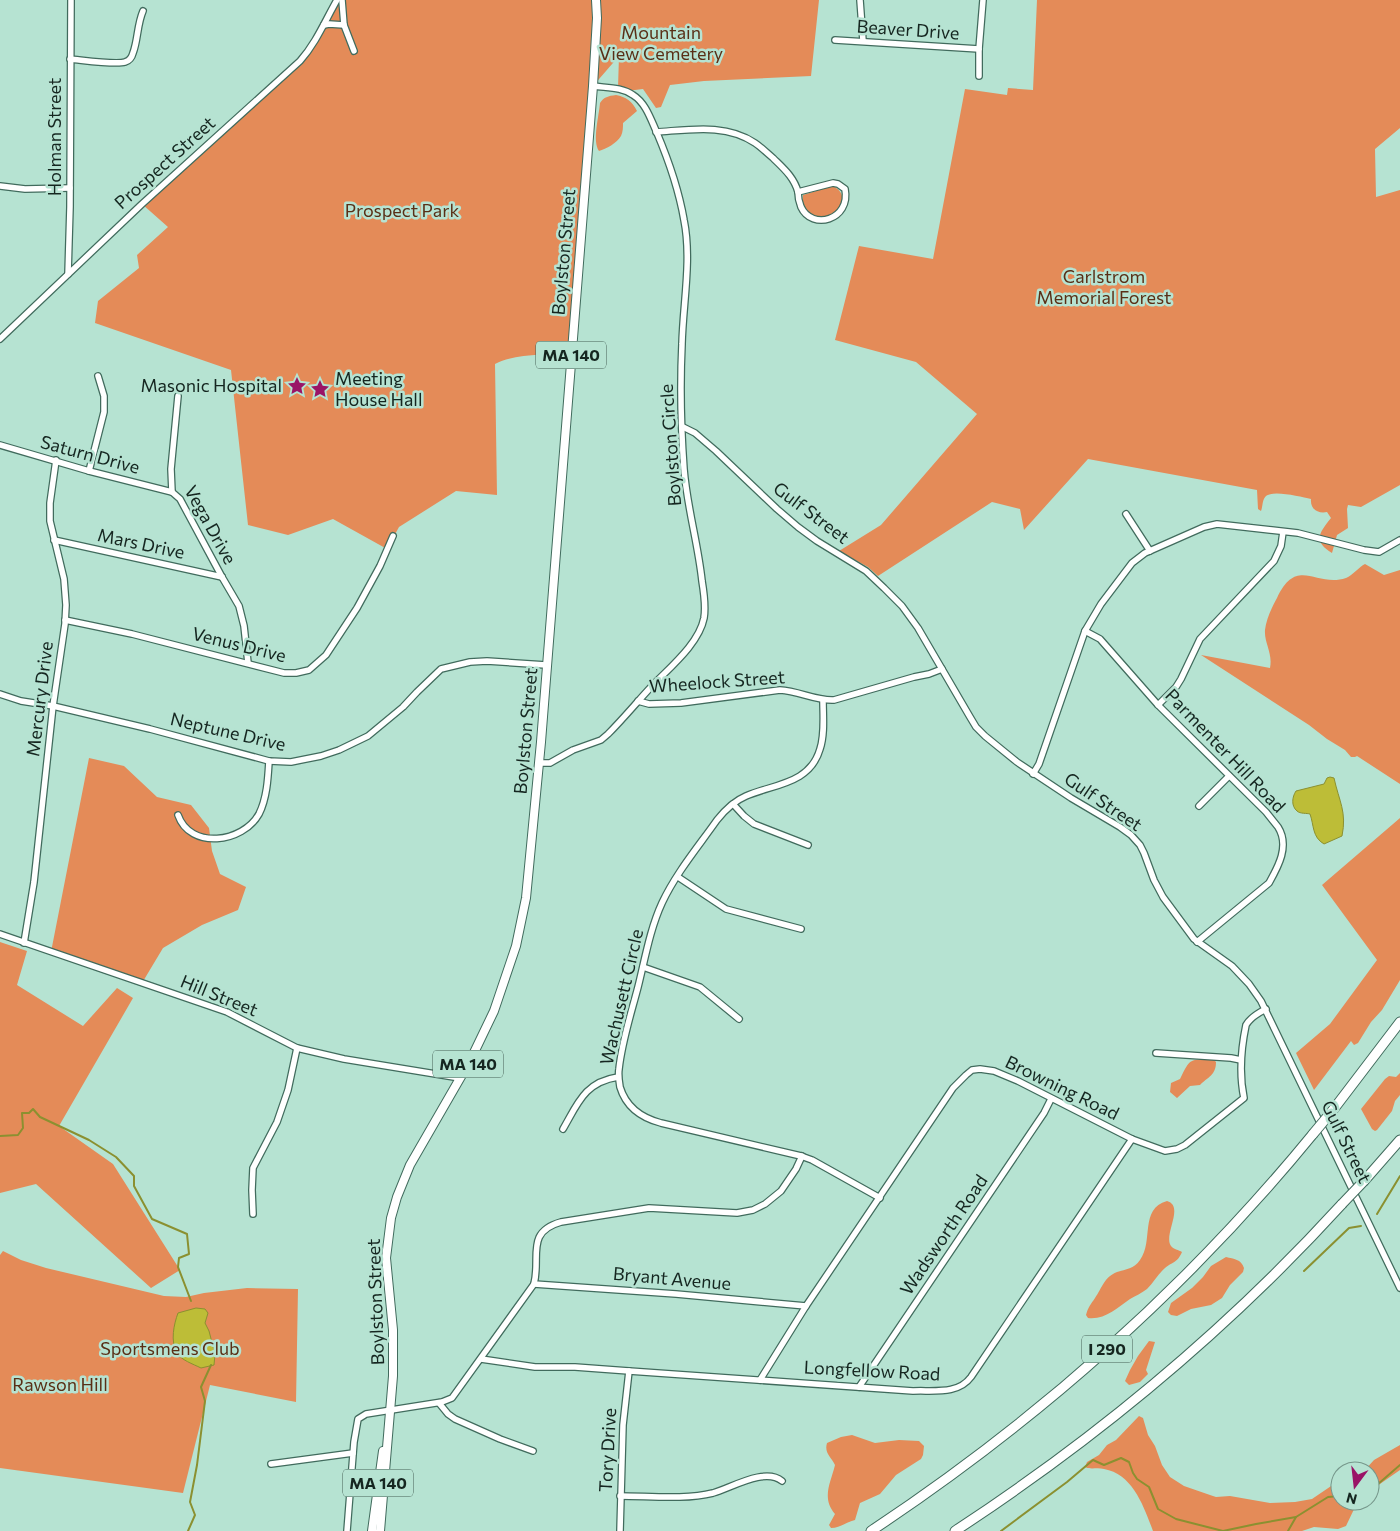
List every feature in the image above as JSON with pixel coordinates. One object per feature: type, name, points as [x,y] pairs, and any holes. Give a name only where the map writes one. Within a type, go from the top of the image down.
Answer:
[{"type":"highway","name":"I 290","points":[[871,1531],[948,1478],[1054,1395],[1120,1338],[1182,1279],[1271,1185],[1333,1110],[1400,1022]]},
{"type":"highway","points":[[955,1531],[1049,1466],[1206,1339],[1268,1280],[1364,1181],[1400,1140]]},
{"type":"main road","name":"Boylston Street","points":[[372,1531],[381,1462],[387,1435],[393,1380],[393,1330],[386,1258],[390,1222],[397,1196],[410,1165],[474,1053],[494,1011],[510,967],[518,937],[528,879],[593,86],[597,18],[596,0]]},
{"type":"main road","name":"Boylston Street","points":[[380,1531],[387,1460],[387,1435]]},
{"type":"street","name":"Holman Street","points":[[68,274],[71,0]]},
{"type":"street","name":"Prospect Street","points":[[0,339],[80,262],[300,61],[309,50],[337,0]]},
{"type":"street","points":[[342,0],[344,25],[354,51]]},
{"type":"street","points":[[860,0],[863,41]]},
{"type":"street","points":[[979,76],[983,0]]},
{"type":"street","points":[[70,59],[117,63],[130,59],[133,54],[139,20],[143,11]]},
{"type":"street","points":[[324,25],[344,25]]},
{"type":"street","name":"Beaver Drive","points":[[835,40],[979,50]]},
{"type":"street","name":"Boylston Circle","points":[[539,762],[550,763],[573,750],[601,740],[683,654],[700,629],[704,619],[704,596],[700,564],[686,488],[682,344],[686,243],[684,220],[677,190],[664,150],[648,113],[633,95],[618,88],[593,86]]},
{"type":"street","points":[[656,132],[713,129],[735,133],[756,143],[784,168],[792,178],[802,208],[807,214],[823,220],[833,218],[841,212],[845,205],[845,189],[838,184],[826,184],[798,192]]},
{"type":"street","points":[[0,186],[25,189],[70,188]]},
{"type":"street","points":[[68,256],[76,258],[80,262]]},
{"type":"street","points":[[89,471],[104,412],[104,396],[98,376]]},
{"type":"street","name":"Vega Drive","points":[[178,396],[171,469],[172,492],[180,499],[239,606],[244,626],[248,663]]},
{"type":"street","name":"Gulf Street","points":[[683,427],[695,433],[716,451],[773,506],[798,527],[877,580],[902,606],[918,628],[978,730],[1033,774],[1120,827],[1135,840],[1144,853],[1154,880],[1163,896],[1197,942],[1226,961],[1237,971],[1255,991],[1266,1009],[1400,1288]]},
{"type":"street","name":"Saturn Drive","points":[[0,445],[89,471],[172,492]]},
{"type":"street","name":"Mercury Drive","points":[[24,943],[34,882],[66,605],[64,579],[50,526],[50,509],[56,460]]},
{"type":"street","points":[[1126,514],[1150,551]]},
{"type":"street","points":[[1033,774],[1039,764],[1085,631],[1097,609],[1125,571],[1136,560],[1150,551],[1210,525],[1224,524],[1306,535],[1379,552],[1400,540]]},
{"type":"street","points":[[1158,705],[1176,687],[1200,639],[1274,561],[1281,546],[1283,532]]},
{"type":"street","name":"Venus Drive","points":[[65,620],[132,634],[284,673],[309,670],[322,659],[357,608],[380,566],[393,536]]},
{"type":"street","name":"Mars Drive","points":[[54,540],[222,576]]},
{"type":"street","name":"Parmenter Hill Road","points":[[1085,631],[1100,639],[1158,705],[1266,812],[1279,829],[1283,842],[1282,856],[1277,870],[1269,883],[1197,942]]},
{"type":"street","name":"Neptune Drive","points":[[0,694],[21,701],[53,706],[150,728],[270,761],[291,762],[340,750],[368,736],[403,707],[440,669],[470,662],[487,661],[546,665]]},
{"type":"street","name":"Wheelock Street","points":[[638,701],[651,704],[681,703],[780,690],[801,693],[823,700],[840,699],[942,669]]},
{"type":"street","name":"Wachusett Circle","points":[[823,700],[822,744],[817,758],[811,766],[795,779],[750,795],[733,804],[721,814],[664,899],[657,915],[643,967],[621,1056],[618,1077],[620,1087],[627,1101],[638,1113],[646,1118],[802,1156],[880,1198]]},
{"type":"street","points":[[178,815],[184,827],[190,832],[203,837],[223,839],[242,831],[252,824],[262,806],[270,761]]},
{"type":"street","points":[[1199,806],[1229,776]]},
{"type":"street","points":[[733,804],[754,824],[808,845]]},
{"type":"street","points":[[678,877],[726,910],[801,929]]},
{"type":"street","name":"Hill Street","points":[[0,934],[227,1012],[297,1048],[342,1058],[460,1078]]},
{"type":"street","points":[[643,967],[700,987],[739,1019]]},
{"type":"street","name":"Browning Road","points":[[760,1380],[806,1306],[953,1088],[970,1072],[983,1069],[998,1073],[1132,1139],[1165,1151],[1177,1149],[1188,1143],[1244,1098],[1241,1080],[1241,1060],[1246,1025],[1258,1013],[1266,1009]]},
{"type":"street","points":[[253,1214],[253,1168],[277,1122],[288,1090],[297,1048]]},
{"type":"street","points":[[1156,1053],[1241,1060]]},
{"type":"street","points":[[563,1129],[580,1098],[586,1091],[602,1081],[618,1077]]},
{"type":"street","name":"Wadsworth Road","points":[[859,1387],[1044,1113],[1051,1099]]},
{"type":"street","name":"Longfellow Road","points":[[481,1359],[535,1367],[629,1370],[913,1391],[945,1390],[965,1385],[1056,1254],[1132,1139]]},
{"type":"street","points":[[347,1531],[353,1453],[358,1419],[366,1414],[390,1409],[439,1403],[454,1396],[534,1284],[537,1266],[536,1246],[541,1233],[553,1224],[561,1222],[649,1208],[737,1213],[753,1210],[765,1204],[781,1191],[796,1169],[802,1156]]},
{"type":"street","name":"Bryant Avenue","points":[[534,1284],[806,1306]]},
{"type":"street","name":"Tory Drive","points":[[620,1531],[623,1425],[629,1370]]},
{"type":"street","points":[[439,1403],[455,1419],[533,1451]]},
{"type":"street","points":[[271,1464],[353,1453]]},
{"type":"street","points":[[620,1496],[694,1496],[712,1493],[757,1477],[778,1477],[782,1481]]},
{"type":"green space","name":"Prospect Park","points":[[337,0],[819,0],[811,76],[704,81],[670,85],[661,107],[656,108],[643,89],[627,91],[618,88],[619,56],[593,86],[572,353],[522,356],[495,364],[497,495],[456,491],[399,527],[387,549],[333,519],[288,535],[248,525],[231,370],[95,323],[98,301],[139,268],[137,255],[168,227],[142,204],[300,61]]},
{"type":"green space","name":"Carlstrom Memorial Forest","points":[[1037,0],[1400,0],[1400,128],[1375,149],[1376,197],[1400,190],[1400,485],[1361,507],[1348,505],[1348,528],[1337,535],[1332,553],[1326,549],[1320,540],[1321,532],[1331,518],[1327,512],[1315,510],[1311,499],[1288,494],[1270,494],[1263,501],[1261,511],[1258,509],[1257,490],[1088,459],[1024,530],[1020,509],[992,502],[878,576],[868,567],[839,551],[881,525],[977,414],[916,362],[835,340],[859,246],[933,259],[965,89],[1007,95],[1008,88],[1033,90]]},
{"type":"green space","points":[[616,95],[628,100],[637,111],[623,123],[619,139],[599,151],[596,135],[600,103],[606,97]]},
{"type":"green space","points":[[832,186],[839,191],[842,197],[841,204],[837,210],[823,217],[815,216],[807,210],[803,202],[803,195]]},
{"type":"green space","points":[[1365,564],[1384,575],[1400,570],[1400,784],[1357,756],[1351,757],[1345,750],[1309,725],[1201,655],[1270,668],[1271,663],[1265,635],[1266,626],[1271,609],[1284,585],[1292,578],[1300,575],[1335,580],[1346,578]]},
{"type":"green space","points":[[89,758],[124,766],[157,797],[191,805],[209,828],[212,851],[220,874],[246,887],[238,910],[202,925],[163,948],[142,983],[51,952]]},
{"type":"green space","points":[[1400,818],[1400,980],[1382,1010],[1371,1022],[1358,1043],[1354,1045],[1351,1041],[1314,1090],[1296,1053],[1330,1024],[1377,960],[1322,885]]},
{"type":"green space","points":[[0,942],[27,951],[17,985],[83,1026],[117,988],[133,998],[59,1126],[113,1164],[180,1270],[151,1288],[36,1184],[0,1193]]},
{"type":"green space","points":[[1199,1059],[1213,1059],[1216,1062],[1215,1070],[1200,1085],[1190,1086],[1177,1098],[1170,1092],[1171,1083],[1180,1079],[1189,1063]]},
{"type":"green space","points":[[1400,1073],[1400,1095],[1395,1101],[1392,1111],[1375,1131],[1361,1109],[1385,1079],[1389,1076],[1396,1077]]},
{"type":"green space","points":[[1167,1201],[1172,1204],[1174,1209],[1169,1241],[1172,1247],[1182,1252],[1178,1258],[1163,1270],[1145,1290],[1105,1315],[1088,1318],[1086,1315],[1089,1308],[1106,1280],[1113,1274],[1138,1263],[1144,1252],[1148,1226],[1153,1211],[1158,1205]]},
{"type":"green space","points":[[3,1251],[21,1260],[46,1268],[164,1296],[186,1297],[247,1288],[298,1289],[296,1402],[210,1385],[183,1493],[0,1468],[0,1255]]},
{"type":"green space","points":[[1226,1257],[1239,1261],[1244,1268],[1243,1272],[1230,1285],[1222,1298],[1211,1305],[1191,1309],[1177,1316],[1171,1315],[1168,1312],[1171,1303],[1192,1288],[1211,1266]]},
{"type":"green space","points":[[1149,1341],[1155,1342],[1146,1370],[1148,1374],[1140,1382],[1129,1385],[1125,1381],[1130,1370]]},
{"type":"green space","points":[[1139,1416],[1143,1418],[1148,1435],[1155,1446],[1162,1465],[1170,1477],[1184,1486],[1216,1497],[1230,1496],[1270,1503],[1312,1499],[1330,1487],[1330,1511],[1353,1511],[1346,1526],[1338,1529],[1314,1527],[1302,1531],[1153,1531],[1136,1493],[1123,1477],[1104,1469],[1085,1467],[1087,1462],[1099,1455],[1107,1445],[1116,1440]]},
{"type":"green space","points":[[852,1435],[875,1443],[899,1440],[919,1441],[924,1446],[923,1455],[921,1459],[896,1475],[880,1494],[860,1503],[855,1520],[831,1528],[829,1525],[835,1514],[829,1502],[828,1490],[835,1465],[827,1452],[826,1446],[827,1443],[841,1437]]},
{"type":"green space","points":[[1400,1445],[1400,1470],[1380,1484],[1380,1461],[1374,1460]]},
{"type":"shaded area","points":[[1327,778],[1334,778],[1344,820],[1342,836],[1324,844],[1315,834],[1310,814],[1297,811],[1293,804],[1293,799],[1296,791],[1324,784]]},
{"type":"shaded area","points":[[196,1308],[205,1309],[208,1313],[205,1323],[215,1354],[214,1365],[201,1368],[181,1358],[175,1348],[173,1338],[178,1313]]},
{"type":"waterway","points":[[0,1136],[18,1135],[23,1128],[22,1113],[29,1113],[33,1109],[40,1117],[89,1140],[116,1157],[134,1176],[134,1186],[152,1219],[187,1234],[189,1254],[179,1258],[178,1267],[191,1301]]},
{"type":"waterway","points":[[1377,1214],[1400,1176]]},
{"type":"waterway","points":[[1304,1271],[1349,1228],[1361,1226]]},
{"type":"waterway","points":[[188,1531],[195,1515],[190,1502],[205,1401],[201,1387],[211,1365]]},
{"type":"waterway","points":[[1001,1531],[1067,1482],[1093,1460],[1104,1465],[1121,1458],[1129,1462],[1137,1479],[1149,1487],[1158,1509],[1176,1519],[1223,1531],[1296,1517]]},
{"type":"waterway","points":[[1380,1482],[1400,1465]]},
{"type":"waterway","points":[[1288,1531],[1296,1517],[1330,1497]]},
{"type":"place","name":"Masonic Hospital","points":[[297,386]]},
{"type":"place","name":"Meeting House Hall","points":[[320,389]]},
{"type":"park label","name":"Mountain View Cemetery","points":[[661,43]]},
{"type":"park label","name":"Sportsmens Club","points":[[170,1349]]},
{"type":"park label","name":"Rawson Hill","points":[[60,1385]]}]
